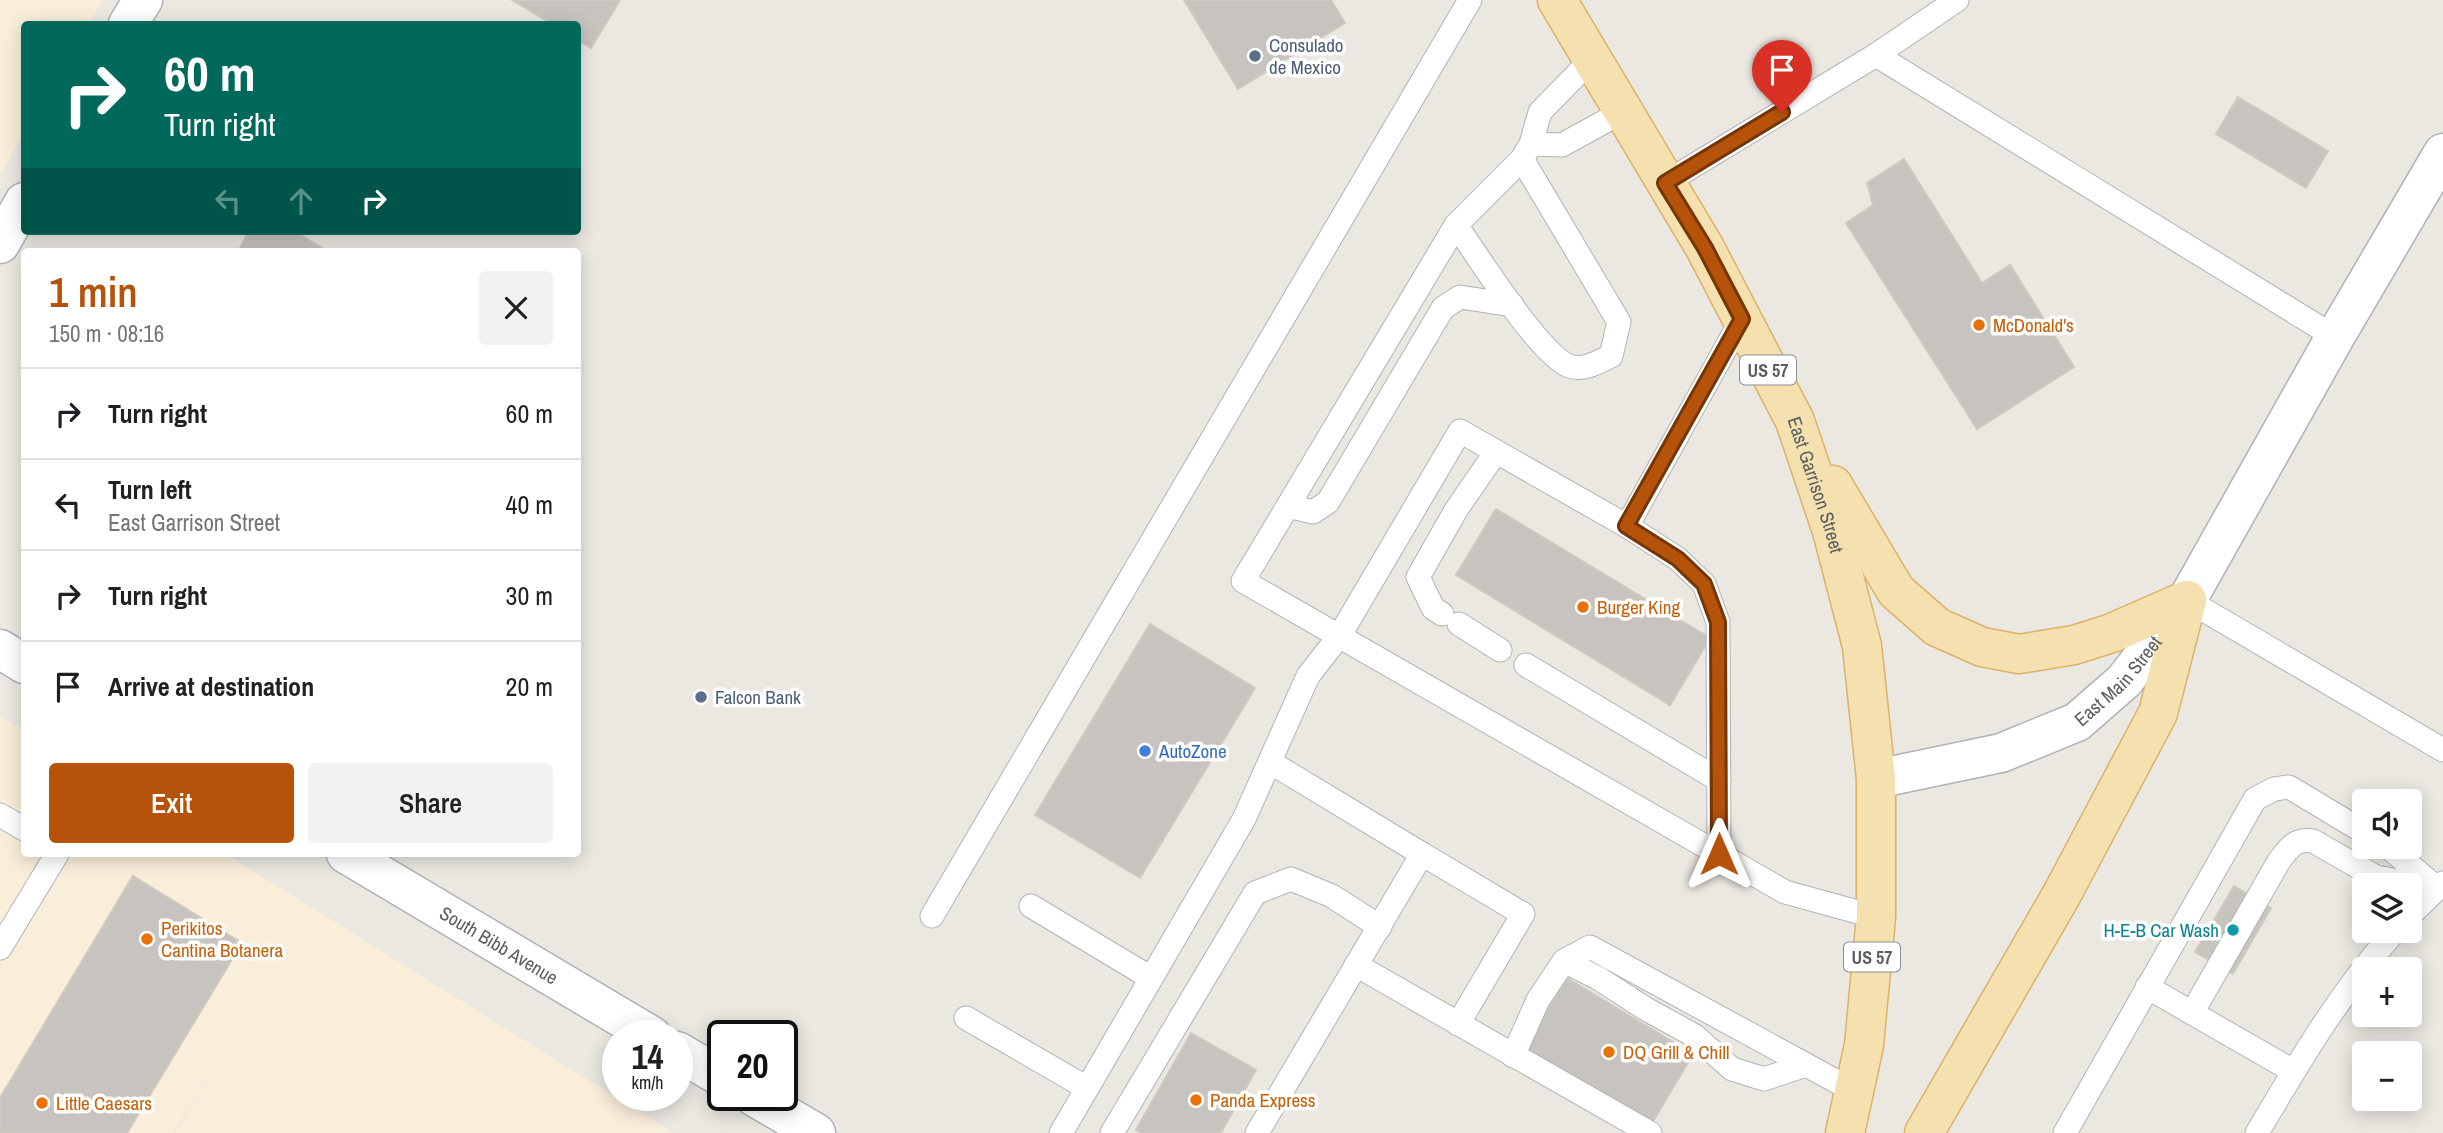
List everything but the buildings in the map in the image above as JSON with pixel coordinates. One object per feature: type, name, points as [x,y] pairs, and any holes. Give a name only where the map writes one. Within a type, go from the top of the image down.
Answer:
[{"type":"main road","points":[[130,21],[143,0]]},
{"type":"main road","name":"East Garrison Street","points":[[1557,0],[1705,248],[1795,421],[1832,531],[1862,646],[1876,779]]},
{"type":"main road","name":"East Main Street","points":[[1876,779],[2001,753],[2077,722],[2124,681],[2187,600],[2334,337],[2443,153]]},
{"type":"main road","points":[[0,244],[21,207]]},
{"type":"main road","points":[[1795,421],[1896,591],[1937,627],[1982,647],[2019,654],[2074,645],[2112,633],[2187,600]]},
{"type":"main road","points":[[1924,1133],[2062,894],[2158,713],[2187,600]]},
{"type":"main road","points":[[0,649],[21,662]]},
{"type":"main road","name":"US 57","points":[[1846,1133],[1864,1045],[1876,918],[1876,779]]},
{"type":"main road","name":"South Bibb Avenue","points":[[351,857],[625,1020]]},
{"type":"main road","points":[[779,1111],[816,1133]]},
{"type":"lane","points":[[932,916],[1470,0]]},
{"type":"lane","points":[[1665,183],[1876,55],[1957,0]]},
{"type":"lane","points":[[1876,55],[2334,337]]},
{"type":"lane","points":[[1591,60],[1540,112],[1527,152],[1456,225],[1242,581],[1785,892],[1876,918]]},
{"type":"lane","points":[[1527,152],[1562,145],[1622,112]]},
{"type":"lane","points":[[1456,225],[1548,349],[1569,366],[1588,367],[1611,356],[1619,322],[1527,152]]},
{"type":"lane","points":[[1288,506],[1313,512],[1328,502],[1443,308],[1460,298],[1512,304]]},
{"type":"lane","points":[[1626,526],[1742,319]]},
{"type":"lane","points":[[1070,1130],[1087,1088],[1244,819],[1308,676],[1340,635],[1460,431],[1626,526],[1678,559],[1704,584],[1718,622],[1719,854]]},
{"type":"lane","points":[[1496,452],[1456,510],[1418,577],[1433,608],[1500,650]]},
{"type":"lane","points":[[2187,600],[2443,750]]},
{"type":"lane","points":[[1526,665],[1719,780]]},
{"type":"lane","points":[[1270,762],[1523,914],[1458,1024]]},
{"type":"lane","points":[[2065,1133],[2255,799],[2274,789],[2289,787],[2352,825]]},
{"type":"lane","points":[[0,815],[21,827]]},
{"type":"lane","points":[[2192,1013],[2279,861],[2291,845],[2302,839],[2313,841],[2376,877],[2440,886]]},
{"type":"lane","points":[[1257,1133],[1422,854]]},
{"type":"lane","points":[[0,947],[55,857]]},
{"type":"lane","points":[[2404,859],[2440,886]]},
{"type":"lane","points":[[1112,1133],[1255,893],[1291,879],[1332,896],[1380,927]]},
{"type":"lane","points":[[2422,903],[2440,886]]},
{"type":"lane","points":[[1031,906],[1150,978]]},
{"type":"lane","points":[[2257,1133],[2315,1035],[2364,966],[2384,943]]},
{"type":"lane","points":[[1513,1056],[1538,1000],[1564,961],[1590,947],[1854,1091]]},
{"type":"lane","points":[[1564,961],[1598,978],[1695,1036],[1732,1069],[1764,1079],[1806,1065]]},
{"type":"lane","points":[[1356,965],[1650,1133]]},
{"type":"lane","points":[[2147,987],[2293,1071]]},
{"type":"lane","points":[[966,1018],[1087,1088]]},
{"type":"shaded area","points":[[0,0],[103,0],[91,21],[21,21],[21,138],[0,175]]},
{"type":"shaded area","points":[[0,716],[21,728],[21,857],[231,857],[602,1089],[602,1111],[638,1111],[673,1133],[175,1133],[230,1042],[173,1133],[0,1133]]},
{"type":"place","name":"Consulado de Mexico","points":[[1255,56]]},
{"type":"place","name":"McDonald's","points":[[1979,325]]},
{"type":"place","name":"Burger King","points":[[1583,607]]},
{"type":"place","name":"Falcon Bank","points":[[701,697]]},
{"type":"place","name":"AutoZone","points":[[1145,751]]},
{"type":"place","name":"H-E-B Car Wash","points":[[2233,930]]},
{"type":"place","name":"Perikitos Cantina Botanera","points":[[147,939]]},
{"type":"place","name":"DQ Grill & Chill","points":[[1609,1052]]},
{"type":"place","name":"Panda Express","points":[[1196,1100]]},
{"type":"place","name":"Little Caesars","points":[[42,1103]]},
{"type":"route","points":[[1719,854],[1718,622],[1704,584],[1678,559],[1626,526],[1742,319],[1705,248],[1665,183],[1782,112]]}]
